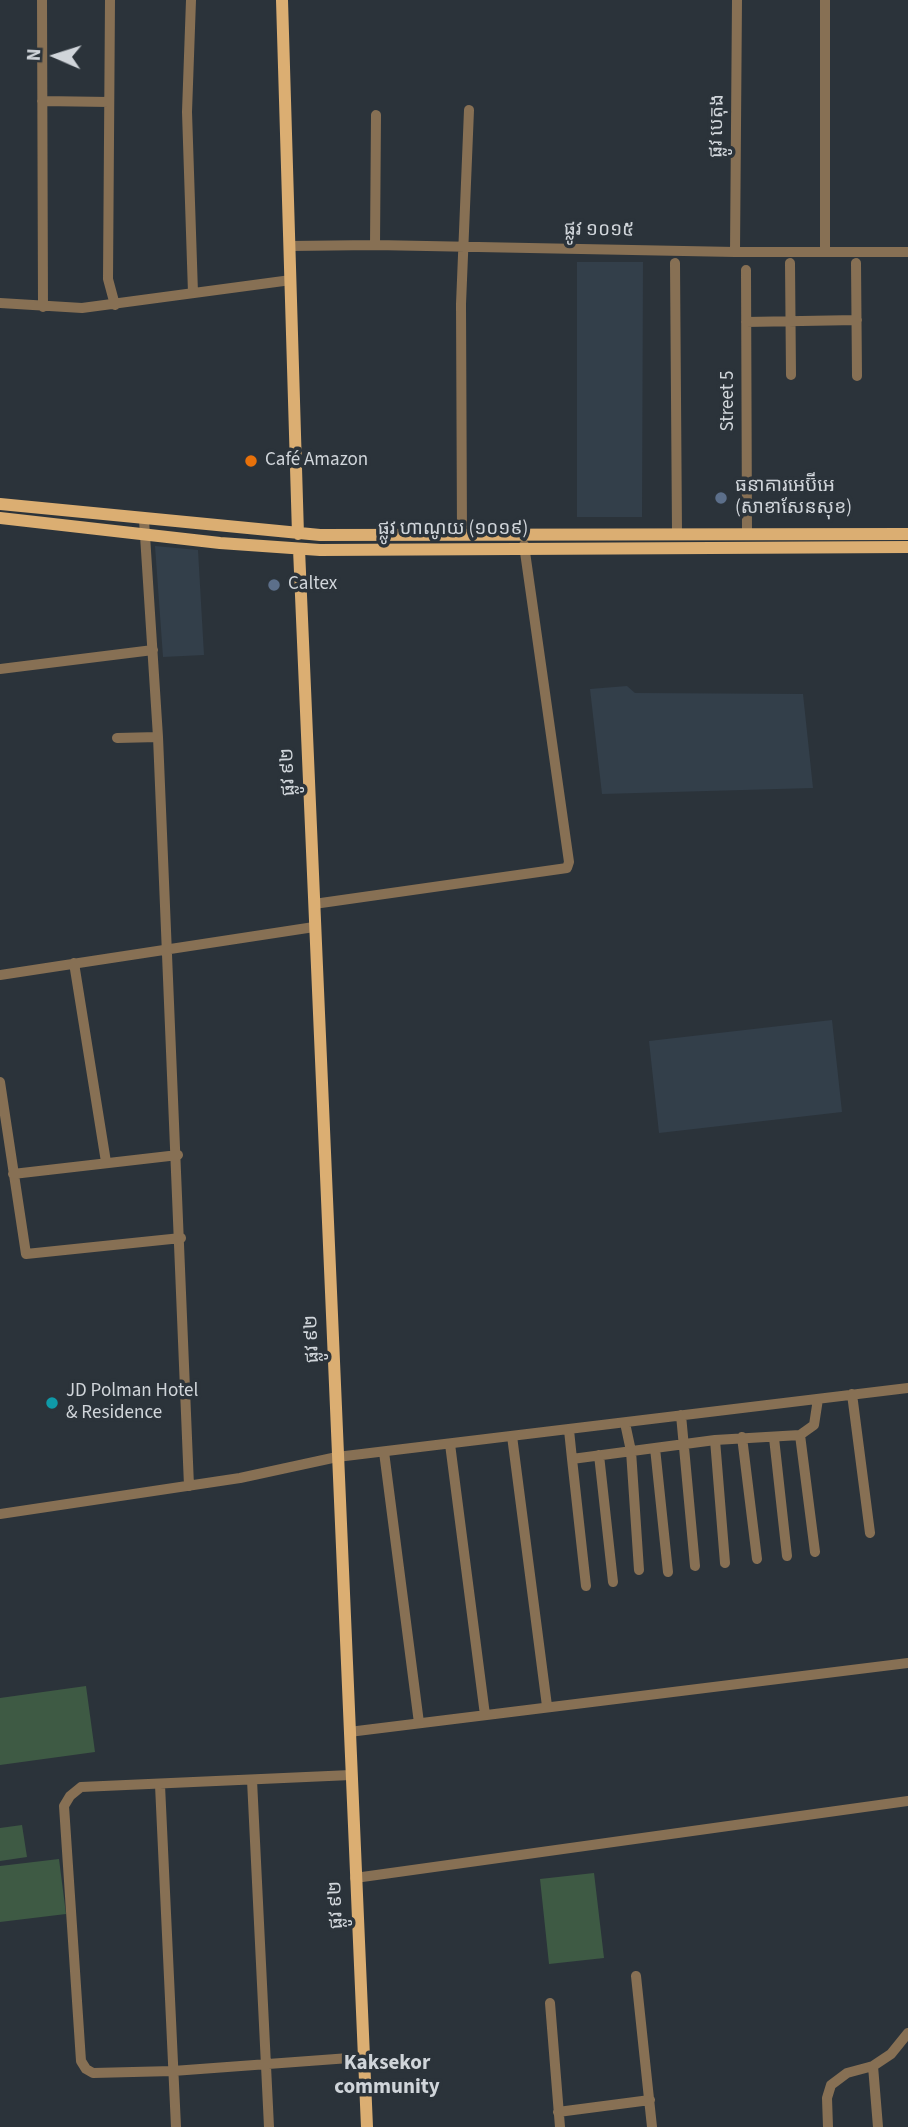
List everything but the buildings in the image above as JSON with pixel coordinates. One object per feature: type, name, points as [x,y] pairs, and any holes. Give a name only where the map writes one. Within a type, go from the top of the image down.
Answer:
[{"type":"main road","points":[[282,0],[298,534]]},
{"type":"main road","name":"ផ្លូវ ហាណូយ (១០១៩)","points":[[0,504],[298,534],[908,534]]},
{"type":"main road","name":"ផ្លូវ ហាណូយ (១០១៩)","points":[[0,518],[299,549],[908,547]]},
{"type":"main road","name":"ផ្លូវ ៩២","points":[[299,549],[367,2127]]},
{"type":"street","points":[[42,0],[43,307]]},
{"type":"street","points":[[110,0],[108,279],[115,305]]},
{"type":"street","points":[[191,0],[187,112],[193,293]]},
{"type":"street","name":"ផ្លូវ បេតុង","points":[[735,252],[737,0]]},
{"type":"street","points":[[825,0],[825,252]]},
{"type":"street","points":[[42,100],[109,102]]},
{"type":"street","points":[[461,534],[461,304],[470,110]]},
{"type":"street","points":[[375,245],[376,115]]},
{"type":"street","name":"ផ្លូវ ១០១៥","points":[[290,246],[375,245],[735,252],[908,251]]},
{"type":"street","points":[[675,263],[677,532]]},
{"type":"street","points":[[790,263],[791,375]]},
{"type":"street","points":[[856,263],[858,376]]},
{"type":"street","name":"Street 5","points":[[746,270],[747,532]]},
{"type":"street","points":[[0,303],[64,309],[115,305],[291,280]]},
{"type":"street","points":[[746,322],[857,320]]},
{"type":"street","points":[[144,520],[158,737],[181,1238],[189,1486]]},
{"type":"street","points":[[298,534],[299,549]]},
{"type":"street","points":[[314,904],[566,868],[569,862],[524,534]]},
{"type":"street","points":[[0,669],[153,650]]},
{"type":"street","points":[[117,738],[158,737]]},
{"type":"street","points":[[0,975],[314,927]]},
{"type":"street","points":[[74,963],[106,1162]]},
{"type":"street","points":[[0,1082],[26,1254],[181,1238]]},
{"type":"street","points":[[13,1174],[177,1155]]},
{"type":"street","points":[[0,1514],[189,1486],[337,1457],[908,1388]]},
{"type":"street","points":[[852,1394],[870,1533]]},
{"type":"street","points":[[572,1459],[742,1437],[774,1438],[800,1435],[814,1425],[818,1399]]},
{"type":"street","points":[[681,1416],[695,1566]]},
{"type":"street","points":[[625,1423],[631,1451],[639,1570]]},
{"type":"street","points":[[569,1430],[586,1587]]},
{"type":"street","points":[[800,1435],[816,1552]]},
{"type":"street","points":[[512,1436],[547,1706]]},
{"type":"street","points":[[742,1437],[757,1559]]},
{"type":"street","points":[[774,1438],[787,1556]]},
{"type":"street","points":[[716,1440],[725,1563]]},
{"type":"street","points":[[450,1444],[485,1715]]},
{"type":"street","points":[[655,1448],[668,1572]]},
{"type":"street","points":[[384,1452],[419,1723]]},
{"type":"street","points":[[598,1455],[613,1582]]},
{"type":"street","points":[[349,1732],[908,1663]]},
{"type":"street","points":[[351,1775],[81,1787],[70,1796],[64,1806],[81,2061],[93,2073],[173,2071],[363,2057]]},
{"type":"street","points":[[252,1780],[269,2127]]},
{"type":"street","points":[[160,1785],[176,2127]]},
{"type":"street","points":[[355,1878],[908,1801]]},
{"type":"street","points":[[636,1976],[652,2127]]},
{"type":"street","points":[[550,2003],[560,2127]]},
{"type":"street","points":[[828,2127],[827,2098],[831,2085],[847,2073],[873,2066],[891,2054],[908,2033]]},
{"type":"street","points":[[873,2066],[878,2127]]},
{"type":"street","points":[[558,2112],[650,2101]]},
{"type":"shaded area","points":[[577,262],[643,262],[642,517],[577,517]]},
{"type":"shaded area","points":[[155,546],[198,550],[204,655],[163,657]]},
{"type":"shaded area","points":[[627,686],[635,693],[803,694],[813,788],[602,794],[590,689]]},
{"type":"shaded area","points":[[832,1020],[842,1112],[659,1133],[649,1041]]},
{"type":"green space","points":[[86,1686],[95,1752],[0,1765],[0,1698]]},
{"type":"green space","points":[[22,1825],[27,1857],[0,1861],[0,1828]]},
{"type":"green space","points":[[59,1859],[66,1914],[0,1922],[0,1866]]},
{"type":"green space","points":[[594,1873],[604,1958],[549,1964],[540,1879]]},
{"type":"place","name":"Café Amazon","points":[[251,461]]},
{"type":"place","name":"ធនាគារអេប៊ីអេ (សាខាសែនសុខ)","points":[[721,498]]},
{"type":"place","name":"Caltex","points":[[274,585]]},
{"type":"place","name":"JD Polman Hotel & Residence","points":[[52,1403]]},
{"type":"district","name":"Kaksekor community","points":[[387,2076]]}]
